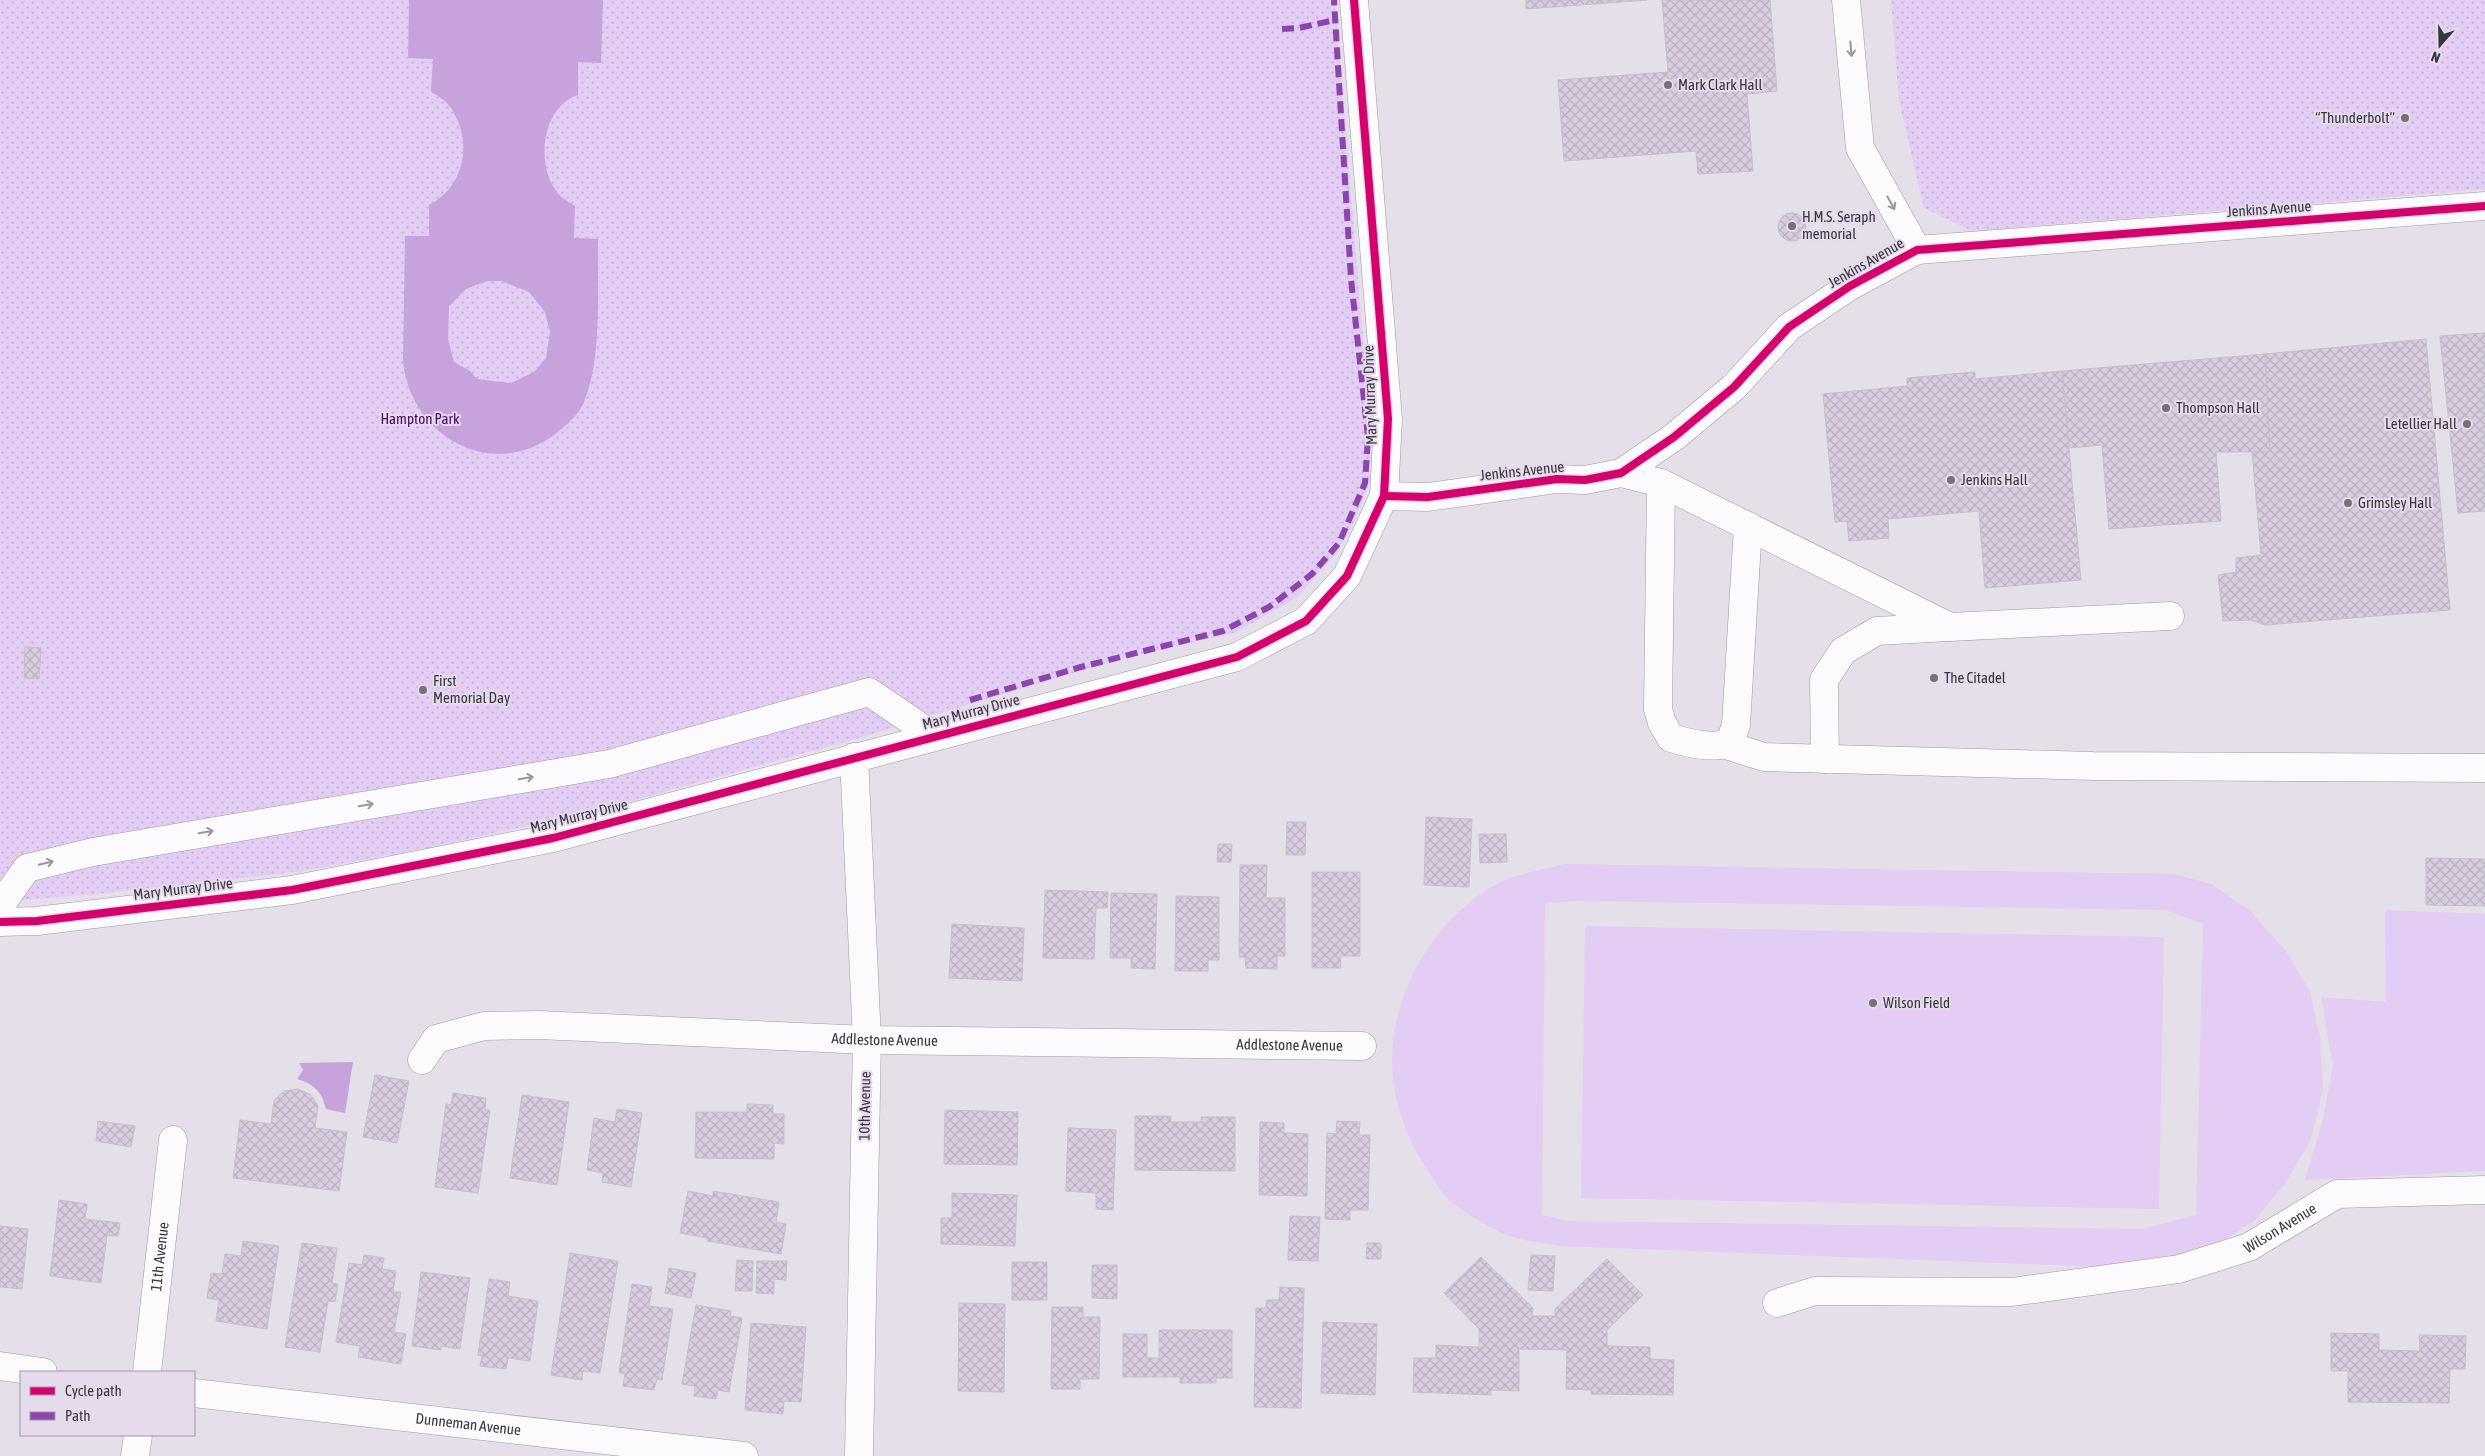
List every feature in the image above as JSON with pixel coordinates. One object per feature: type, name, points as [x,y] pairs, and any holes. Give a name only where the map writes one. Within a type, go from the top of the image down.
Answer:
[{"type":"street","name":"Mary Murray Drive","points":[[0,922],[37,921],[292,890],[553,838],[1237,657],[1306,621],[1347,576],[1384,496],[1388,418],[1354,0]]},
{"type":"street","points":[[1846,0],[1860,148],[1917,250]]},
{"type":"street","name":"Jenkins Avenue","points":[[1384,496],[1428,497],[1557,480],[1585,480],[1620,472],[1674,437],[1734,387],[1789,327],[1850,286],[1917,250],[2485,206]]},
{"type":"street","points":[[1620,472],[1661,483],[1950,627]]},
{"type":"street","points":[[1661,483],[1658,710],[1662,723],[1671,738],[1690,744],[1723,744],[1764,757],[2093,766],[2485,768]]},
{"type":"street","points":[[1723,744],[1730,740],[1736,725],[1748,526]]},
{"type":"street","points":[[1825,759],[1824,680],[1843,651],[1877,631],[2170,616]]},
{"type":"street","points":[[0,906],[27,868],[93,852],[609,764],[869,692],[934,736]]},
{"type":"street","name":"10th Avenue","points":[[854,757],[867,1040],[859,1456]]},
{"type":"street","name":"Addlestone Avenue","points":[[422,1060],[436,1039],[484,1026],[539,1025],[867,1040],[1362,1046]]},
{"type":"street","name":"11th Avenue","points":[[148,1371],[173,1140]]},
{"type":"street","name":"Wilson Avenue","points":[[1777,1303],[1815,1291],[2012,1292],[2179,1270],[2249,1247],[2337,1194],[2485,1190]]},
{"type":"street","points":[[0,1366],[36,1371]]},
{"type":"street","name":"Dunneman Avenue","points":[[195,1392],[744,1456]]},
{"type":"street","points":[[135,1456],[138,1436]]},
{"type":"green space","name":"Hampton Park","points":[[0,0],[1335,0],[1371,437],[1370,481],[1355,520],[1335,555],[1296,598],[1237,632],[1115,660],[859,738],[595,811],[427,848],[303,871],[96,894],[0,902]]},
{"type":"green space","points":[[1891,0],[2485,0],[2485,189],[1972,231],[1924,208],[1899,101]]},
{"type":"green space","points":[[1565,864],[2174,874],[2212,884],[2250,911],[2286,951],[2310,992],[2320,1037],[2323,1089],[2311,1139],[2286,1182],[2254,1221],[2214,1246],[2161,1265],[2105,1267],[1561,1246],[1507,1235],[1479,1221],[1445,1196],[1419,1156],[1407,1132],[1398,1106],[1393,1079],[1393,1038],[1408,985],[1420,961],[1436,937],[1454,917],[1474,899],[1505,880]],"holes":[[[1579,901],[2166,910],[2203,924],[2196,1215],[2143,1229],[1569,1221],[1542,1215],[1545,903]]]},
{"type":"green space","points":[[2385,910],[2485,914],[2485,1171],[2305,1180],[2323,1119],[2333,1066],[2321,997],[2386,1002]]},
{"type":"green space","name":"Wilson Field","points":[[1585,926],[2164,937],[2159,1209],[1581,1198]]},
{"type":"shaded area","points":[[409,0],[603,0],[601,63],[578,62],[578,95],[566,101],[556,111],[550,123],[544,152],[550,181],[565,200],[575,206],[574,238],[598,239],[598,303],[593,371],[588,391],[576,415],[554,435],[529,448],[504,454],[480,452],[457,443],[437,429],[421,410],[409,387],[403,361],[405,236],[429,236],[429,205],[452,186],[459,173],[463,144],[456,116],[447,103],[431,91],[433,59],[408,58]],"holes":[[[487,281],[501,281],[529,292],[545,312],[550,332],[546,358],[534,372],[511,383],[477,379],[470,371],[454,362],[448,339],[449,306],[466,289]]]},
{"type":"shaded area","points":[[353,1062],[345,1113],[326,1109],[320,1093],[313,1086],[297,1079],[303,1070],[299,1063]]},
{"type":"building","points":[[1526,0],[1647,0],[1526,9]]},
{"type":"building","name":"Mark Clark Hall","points":[[1662,0],[1770,0],[1777,91],[1747,94],[1753,171],[1698,174],[1696,151],[1564,161],[1558,80],[1668,72]]},
{"type":"building","name":"H.M.S. Seraph memorial","points":[[1792,213],[1802,217],[1806,227],[1802,237],[1792,241],[1782,237],[1778,227],[1782,217]]},
{"type":"building","name":"Letellier Hall","points":[[2485,333],[2485,511],[2458,513],[2440,336]]},
{"type":"building","name":"Grimsley Hall","points":[[2426,339],[2450,610],[2265,625],[2251,620],[2223,621],[2218,575],[2236,572],[2236,558],[2261,555],[2252,451],[2270,452],[2265,354]]},
{"type":"building","name":"Thompson Hall","points":[[2265,354],[2270,452],[2216,452],[2221,521],[2109,529],[2102,445],[2069,448],[2062,371]]},
{"type":"building","name":"Jenkins Hall","points":[[2062,371],[2081,580],[1985,588],[1979,511],[1888,519],[1889,538],[1849,541],[1847,521],[1835,522],[1823,394],[1907,386],[1907,378],[1975,372],[1975,379]]},
{"type":"building","points":[[25,647],[41,648],[39,679],[24,678]]},
{"type":"building","points":[[1426,817],[1472,819],[1469,887],[1424,885]]},
{"type":"building","points":[[1287,822],[1306,822],[1305,855],[1286,855]]},
{"type":"building","points":[[1479,834],[1506,834],[1507,862],[1480,863]]},
{"type":"building","points":[[1218,844],[1232,844],[1231,862],[1217,862]]},
{"type":"building","points":[[2426,858],[2485,859],[2485,906],[2426,905]]},
{"type":"building","points":[[1240,865],[1267,865],[1266,898],[1285,898],[1285,956],[1277,956],[1277,969],[1246,968],[1245,957],[1239,957]]},
{"type":"building","points":[[1312,872],[1360,872],[1360,956],[1340,956],[1341,968],[1312,968]]},
{"type":"building","points":[[1045,890],[1108,892],[1107,908],[1096,908],[1094,959],[1043,958]]},
{"type":"building","points":[[1111,893],[1157,894],[1155,969],[1131,968],[1131,958],[1110,958]]},
{"type":"building","points":[[1176,896],[1219,897],[1219,960],[1208,960],[1208,971],[1175,971]]},
{"type":"building","points":[[952,924],[1024,928],[1022,981],[949,978]]},
{"type":"building","points":[[375,1075],[409,1081],[397,1143],[363,1137]]},
{"type":"building","points":[[298,1089],[310,1094],[318,1106],[315,1128],[347,1132],[339,1191],[233,1178],[240,1120],[271,1124],[274,1100],[284,1091]]},
{"type":"building","points":[[453,1093],[486,1098],[485,1110],[490,1110],[478,1193],[435,1187],[446,1104],[451,1105]]},
{"type":"building","points":[[522,1095],[569,1102],[557,1185],[510,1178]]},
{"type":"building","points":[[747,1104],[773,1105],[773,1114],[784,1114],[784,1144],[774,1143],[774,1159],[695,1158],[696,1112],[747,1112]]},
{"type":"building","points":[[617,1109],[642,1113],[631,1187],[602,1182],[603,1173],[587,1170],[594,1118],[615,1122]]},
{"type":"building","points":[[945,1110],[1018,1112],[1017,1165],[944,1164]]},
{"type":"building","points":[[1135,1116],[1171,1116],[1171,1122],[1201,1122],[1201,1117],[1235,1117],[1235,1171],[1135,1170]]},
{"type":"building","points":[[98,1121],[135,1126],[131,1147],[96,1141]]},
{"type":"building","points":[[1337,1121],[1360,1122],[1359,1135],[1370,1135],[1368,1210],[1350,1210],[1350,1220],[1325,1219],[1327,1133],[1336,1134]]},
{"type":"building","points":[[1260,1122],[1284,1123],[1284,1133],[1308,1134],[1307,1196],[1259,1195]]},
{"type":"building","points":[[1068,1128],[1116,1130],[1113,1210],[1096,1209],[1096,1193],[1066,1191]]},
{"type":"building","points":[[688,1191],[713,1196],[713,1191],[779,1202],[776,1222],[786,1224],[781,1254],[707,1241],[707,1238],[680,1233]]},
{"type":"building","points":[[952,1193],[1017,1195],[1015,1246],[941,1244],[941,1218],[952,1218]]},
{"type":"building","points":[[59,1200],[87,1204],[85,1219],[120,1223],[118,1236],[107,1235],[101,1283],[50,1276]]},
{"type":"building","points":[[1290,1216],[1320,1217],[1318,1261],[1288,1260]]},
{"type":"building","points":[[0,1226],[28,1229],[22,1289],[0,1287]]},
{"type":"building","points":[[243,1241],[279,1246],[267,1329],[216,1321],[219,1300],[207,1298],[211,1273],[222,1274],[225,1254],[241,1256]]},
{"type":"building","points":[[302,1243],[337,1248],[332,1283],[338,1284],[335,1302],[328,1301],[320,1352],[285,1347]]},
{"type":"building","points":[[1367,1243],[1381,1243],[1381,1259],[1366,1259]]},
{"type":"building","points":[[570,1253],[618,1261],[600,1373],[583,1371],[582,1380],[551,1375]]},
{"type":"building","points":[[364,1255],[384,1258],[382,1269],[396,1271],[393,1292],[401,1292],[394,1332],[406,1334],[401,1364],[358,1357],[360,1346],[336,1342],[349,1263],[362,1265]]},
{"type":"building","points":[[1531,1255],[1555,1256],[1553,1291],[1528,1290]]},
{"type":"building","points":[[1481,1257],[1533,1308],[1532,1316],[1555,1316],[1555,1309],[1607,1259],[1643,1295],[1607,1330],[1607,1346],[1650,1347],[1650,1359],[1674,1360],[1673,1395],[1591,1394],[1591,1390],[1566,1389],[1567,1350],[1519,1349],[1519,1391],[1491,1390],[1491,1395],[1413,1392],[1414,1358],[1436,1358],[1436,1345],[1479,1347],[1479,1329],[1444,1293]]},
{"type":"building","points":[[737,1260],[753,1261],[752,1291],[735,1291]]},
{"type":"building","points":[[757,1261],[787,1261],[786,1280],[774,1279],[774,1294],[756,1293]]},
{"type":"building","points":[[1012,1262],[1047,1262],[1047,1300],[1012,1300]]},
{"type":"building","points":[[1092,1265],[1117,1265],[1117,1299],[1092,1298]]},
{"type":"building","points":[[669,1268],[696,1273],[691,1298],[665,1293]]},
{"type":"building","points":[[421,1272],[470,1278],[460,1349],[441,1346],[441,1350],[412,1346]]},
{"type":"building","points":[[489,1279],[510,1282],[508,1296],[538,1301],[530,1361],[508,1358],[506,1369],[480,1366],[482,1356],[478,1355]]},
{"type":"building","points":[[632,1284],[652,1287],[649,1306],[673,1309],[662,1380],[657,1379],[654,1390],[623,1386],[625,1374],[619,1373]]},
{"type":"building","points":[[1280,1287],[1304,1288],[1301,1408],[1254,1407],[1256,1308],[1266,1308],[1266,1300],[1279,1300]]},
{"type":"building","points":[[959,1303],[1005,1304],[1004,1392],[958,1391]]},
{"type":"building","points":[[696,1305],[731,1311],[730,1316],[742,1318],[729,1392],[718,1390],[716,1399],[694,1396],[695,1386],[682,1384]]},
{"type":"building","points":[[1052,1307],[1083,1307],[1083,1317],[1100,1317],[1099,1379],[1080,1379],[1080,1389],[1051,1389]]},
{"type":"building","points":[[1323,1322],[1377,1324],[1375,1395],[1321,1393]]},
{"type":"building","points":[[751,1323],[806,1327],[801,1402],[784,1401],[783,1414],[745,1410]]},
{"type":"building","points":[[1159,1330],[1232,1330],[1232,1378],[1216,1378],[1216,1383],[1180,1383],[1180,1377],[1123,1377],[1123,1334],[1147,1334],[1147,1358],[1159,1358]]},
{"type":"building","points":[[2331,1333],[2379,1334],[2379,1350],[2420,1351],[2419,1335],[2466,1336],[2465,1369],[2450,1369],[2449,1403],[2348,1402],[2348,1371],[2331,1371]]},
{"type":"marked path","points":[[970,700],[1081,667],[1223,631],[1269,607],[1312,574],[1339,543],[1365,483],[1368,437],[1351,279],[1334,0]]},
{"type":"marked path","points":[[1282,29],[1299,28],[1335,20]]},
{"type":"cycle path","points":[[0,922],[37,921],[292,890],[553,838],[1237,657],[1306,621],[1347,576],[1384,496],[1388,419],[1354,0]]},
{"type":"cycle path","points":[[1384,496],[1428,497],[1557,479],[1585,480],[1621,473],[1674,437],[1734,387],[1789,327],[1850,286],[1917,250],[2485,206]]},
{"type":"place","name":"Mark Clark Hall","points":[[1668,85]]},
{"type":"place","name":"“Thunderbolt”","points":[[2405,118]]},
{"type":"place","name":"H.M.S. Seraph memorial","points":[[1792,226]]},
{"type":"place","name":"Thompson Hall","points":[[2166,408]]},
{"type":"place","name":"Letellier Hall","points":[[2467,424]]},
{"type":"place","name":"Jenkins Hall","points":[[1951,480]]},
{"type":"place","name":"Grimsley Hall","points":[[2348,503]]},
{"type":"place","name":"The Citadel","points":[[1934,678]]},
{"type":"place","name":"First Memorial Day","points":[[423,690]]},
{"type":"place","name":"Wilson Field","points":[[1873,1003]]}]
